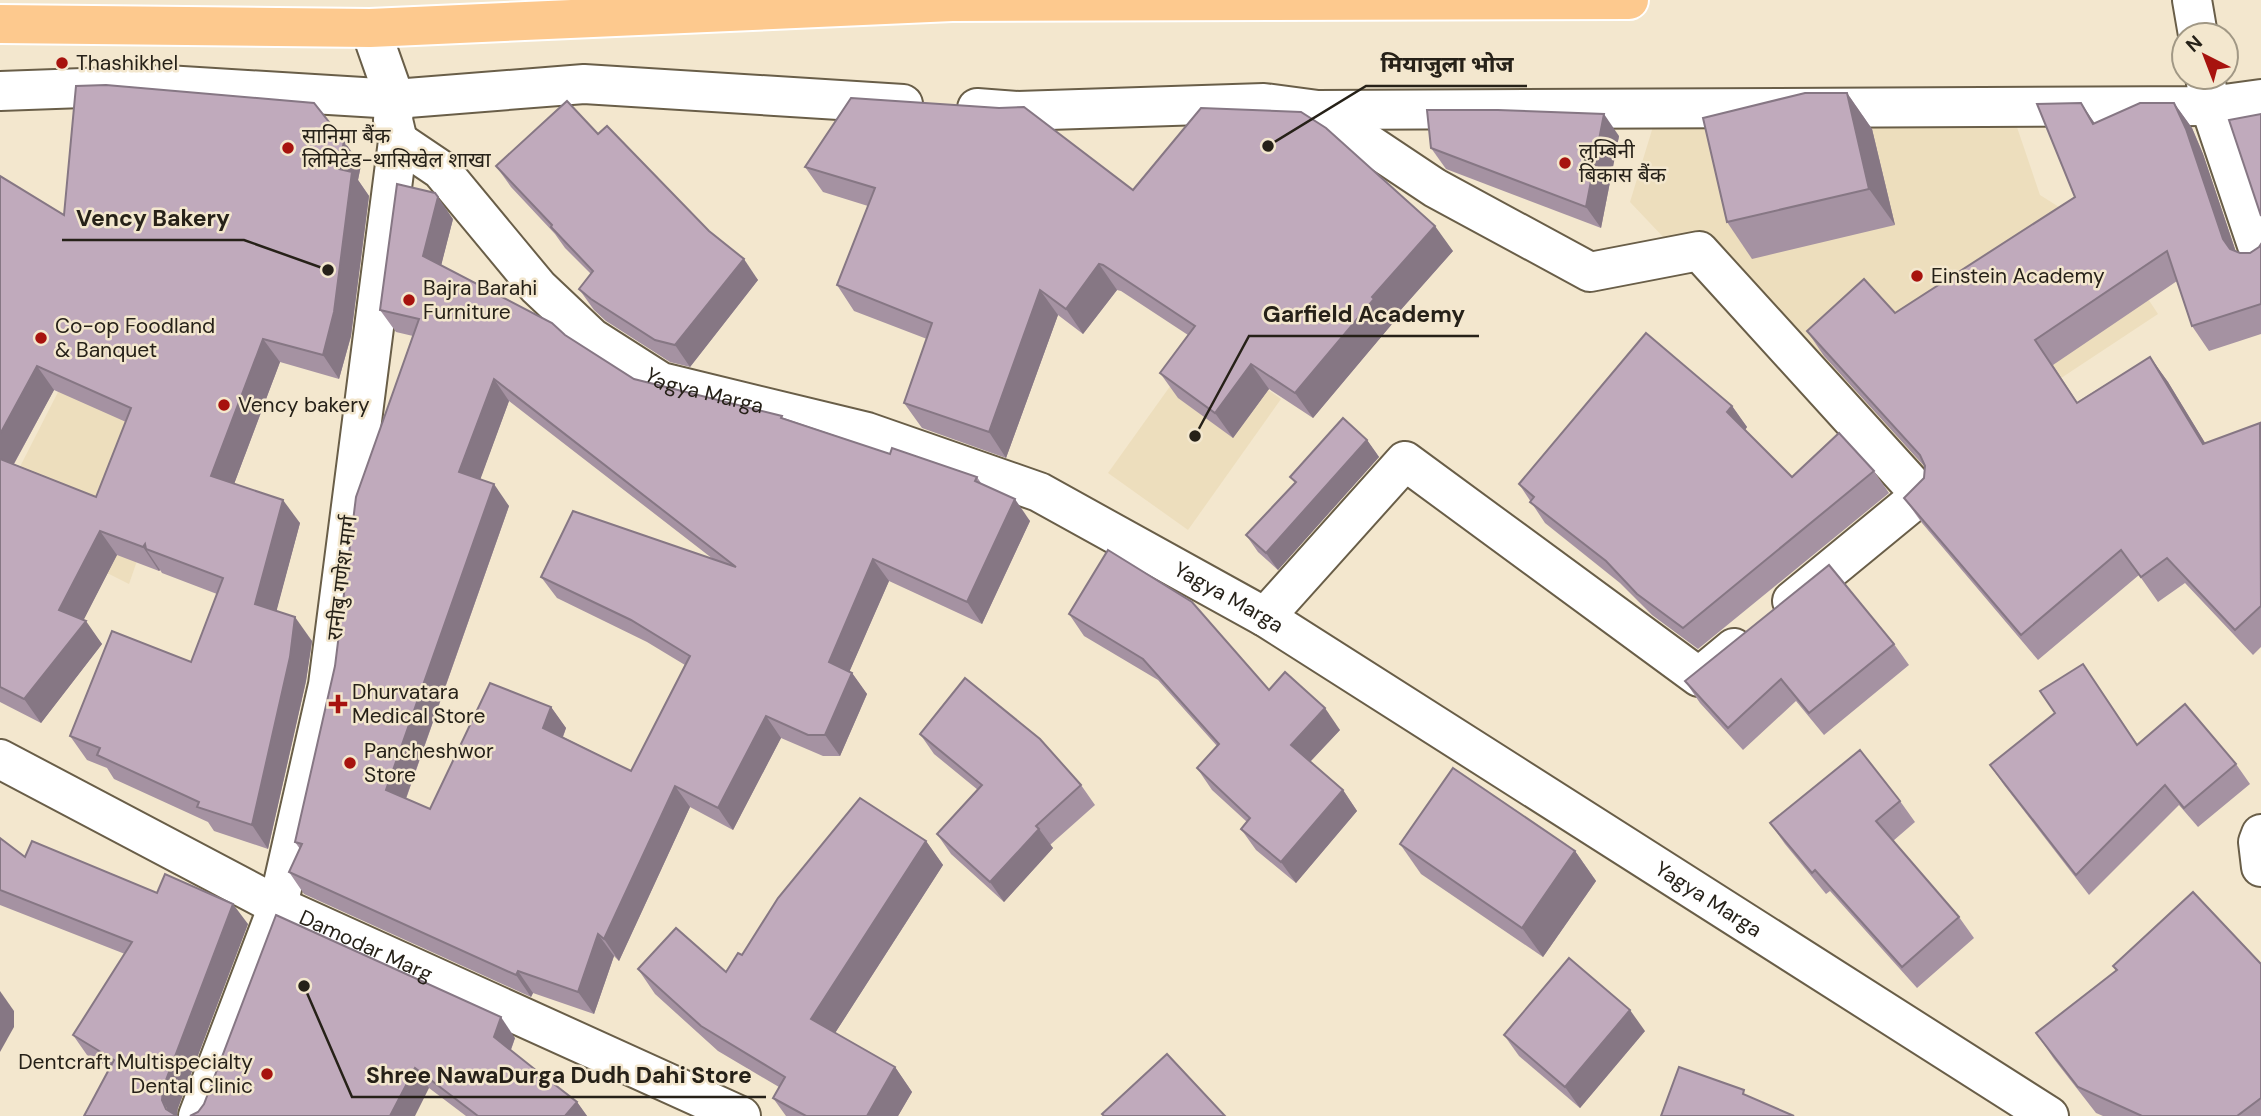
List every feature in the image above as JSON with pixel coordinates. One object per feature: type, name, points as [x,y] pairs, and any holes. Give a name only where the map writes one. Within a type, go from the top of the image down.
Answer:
[{"type":"main road","points":[[0,24],[370,27],[952,1],[1629,0]]},
{"type":"street","points":[[2192,0],[2196,21]]},
{"type":"street","name":"रानीबु गणेश मार्ग","points":[[198,1116],[278,906],[328,685],[398,141],[393,120],[395,99],[370,27]]},
{"type":"street","points":[[0,91],[166,85],[395,99],[584,84],[1018,111],[1264,103],[1318,110],[2208,91],[2261,99]]},
{"type":"street","points":[[2208,91],[2261,257]]},
{"type":"street","points":[[1265,617],[1405,461],[1699,677],[1921,495],[1699,251],[1590,272],[1435,188],[1318,110]]},
{"type":"street","name":"Yagya Marga","points":[[398,141],[441,170],[538,287],[592,338],[661,382],[867,432],[1039,492],[1265,617],[2049,1116]]},
{"type":"street","name":"Damodar Marg","points":[[0,759],[278,906],[741,1116]]},
{"type":"street","points":[[2261,834],[2258,842],[2261,867]]},
{"type":"shaded area","name":"Einstein Academy","points":[[2005,92],[2040,195],[2108,238],[2158,314],[1910,478],[1758,337],[1630,202],[1655,120]]},
{"type":"shaded area","points":[[112,286],[212,343],[129,584],[0,519],[0,506]]},
{"type":"shaded area","points":[[1201,343],[1281,399],[1188,530],[1108,473]]},
{"type":"building","points":[[106,85],[314,103],[344,141],[339,169],[352,172],[334,312],[323,355],[263,339],[211,476],[283,500],[255,604],[295,617],[290,657],[252,825],[197,807],[199,802],[97,755],[100,748],[70,736],[112,631],[191,662],[223,578],[146,549],[145,544],[143,547],[100,531],[59,610],[86,621],[24,699],[0,687],[0,459],[96,497],[131,408],[37,366],[0,434],[0,176],[64,215],[76,86]]},
{"type":"building","points":[[1805,93],[1847,93],[1869,189],[1727,222],[1703,118]]},
{"type":"building","points":[[851,98],[999,108],[1024,107],[1133,190],[1201,108],[1301,112],[1326,128],[1435,226],[1372,297],[1374,299],[1295,393],[1251,364],[1215,413],[1160,373],[1195,326],[1099,264],[1066,309],[1040,290],[989,432],[904,403],[932,323],[837,285],[875,188],[805,167]]},
{"type":"building","points":[[567,101],[598,134],[607,126],[709,231],[744,259],[675,345],[655,340],[579,289],[593,271],[496,166]]},
{"type":"building","points":[[2081,103],[2093,124],[2140,103],[2174,103],[2186,129],[2223,239],[2230,249],[2240,253],[2250,253],[2261,244],[2261,304],[2192,326],[2167,251],[2035,340],[2077,403],[2150,357],[2203,444],[2260,423],[2261,606],[2235,630],[2167,558],[2141,577],[2121,550],[2021,635],[1904,498],[1924,478],[1925,466],[1920,455],[1807,331],[1864,279],[1895,313],[2075,197],[2037,104]]},
{"type":"building","points":[[1427,110],[1604,114],[1586,207],[1431,148]]},
{"type":"building","points":[[2261,114],[2261,216],[2229,120]]},
{"type":"building","points":[[397,184],[435,193],[438,197],[423,256],[552,323],[565,335],[634,379],[782,416],[781,418],[890,454],[892,448],[977,477],[975,481],[1015,499],[967,602],[873,559],[829,662],[852,673],[825,735],[808,735],[766,716],[718,808],[675,786],[604,939],[598,934],[578,992],[518,971],[516,975],[289,872],[302,844],[295,842],[335,666],[356,497],[419,319],[380,310]],"holes":[[[494,379],[736,567],[573,511],[541,577],[631,620],[690,656],[631,771],[543,728],[551,707],[490,683],[430,809],[386,790],[494,484],[459,472]]]},
{"type":"building","points":[[1646,333],[1732,406],[1727,412],[1792,477],[1839,433],[1874,471],[1683,628],[1637,594],[1606,561],[1530,502],[1534,497],[1519,484]]},
{"type":"building","points":[[1343,418],[1367,440],[1266,553],[1246,535],[1296,482],[1290,477]]},
{"type":"building","points":[[1108,550],[1192,602],[1269,690],[1285,672],[1325,708],[1291,745],[1343,790],[1281,862],[1241,829],[1250,818],[1197,768],[1219,744],[1143,659],[1069,614]]},
{"type":"building","points":[[1829,565],[1894,644],[1809,713],[1781,679],[1728,728],[1685,681]]},
{"type":"building","points":[[2083,664],[2137,745],[2185,704],[2236,764],[2184,808],[2165,785],[2076,875],[1990,765],[2055,713],[2040,691]]},
{"type":"building","points":[[965,678],[1040,739],[1081,785],[1036,826],[1039,829],[990,882],[937,834],[982,785],[920,734]]},
{"type":"building","points":[[1860,750],[1900,801],[1876,821],[1959,917],[1902,967],[1815,870],[1812,873],[1770,823]]},
{"type":"building","points":[[1453,768],[1575,851],[1522,928],[1400,844]]},
{"type":"building","points":[[860,798],[926,841],[811,1019],[895,1067],[867,1116],[806,1116],[773,1098],[785,1077],[701,1026],[638,969],[676,928],[726,972],[738,953],[742,955],[778,898]]},
{"type":"building","points":[[0,838],[25,857],[32,841],[157,893],[165,874],[233,904],[163,1088],[162,1100],[166,1109],[177,1116],[84,1116],[114,1060],[73,1035],[132,942],[0,890]]},
{"type":"building","points":[[2193,892],[2261,964],[2261,1098],[2237,1116],[2142,1116],[2078,1087],[2036,1033],[2117,970],[2113,966]]},
{"type":"building","points":[[276,915],[501,1017],[494,1037],[542,1075],[538,1085],[545,1077],[577,1102],[565,1116],[478,1116],[415,1068],[390,1116],[190,1116],[198,1112],[204,1104]]},
{"type":"building","points":[[1569,958],[1630,1010],[1565,1087],[1504,1035]]},
{"type":"building","points":[[1167,1054],[1225,1116],[1102,1114]]},
{"type":"building","points":[[1679,1067],[1744,1090],[1743,1094],[1794,1116],[1661,1116]]},
{"type":"place","name":"Thashikhel","points":[[62,63]]},
{"type":"place","name":"मियाजुला भोज","points":[[1268,146]]},
{"type":"place","name":"सानिमा बैंक लिमिटेड-थासिखेल शाखा","points":[[288,148]]},
{"type":"place","name":"लुम्बिनी बिकास बैंक","points":[[1565,163]]},
{"type":"place","name":"Vency Bakery","points":[[328,270]]},
{"type":"place","name":"Einstein Academy","points":[[1917,276]]},
{"type":"place","name":"Bajra Barahi Furniture","points":[[409,300]]},
{"type":"place","name":"Co-op Foodland & Banquet","points":[[41,338]]},
{"type":"place","name":"Vency bakery","points":[[224,405]]},
{"type":"place","name":"Garfield Academy","points":[[1195,436]]},
{"type":"place","name":"Dhurvatara Medical Store","points":[[338,704]]},
{"type":"place","name":"Pancheshwor Store","points":[[350,763]]},
{"type":"place","name":"Shree NawaDurga Dudh Dahi Store","points":[[304,986]]},
{"type":"place","name":"Dentcraft Multispecialty Dental Clinic","points":[[267,1074]]}]
